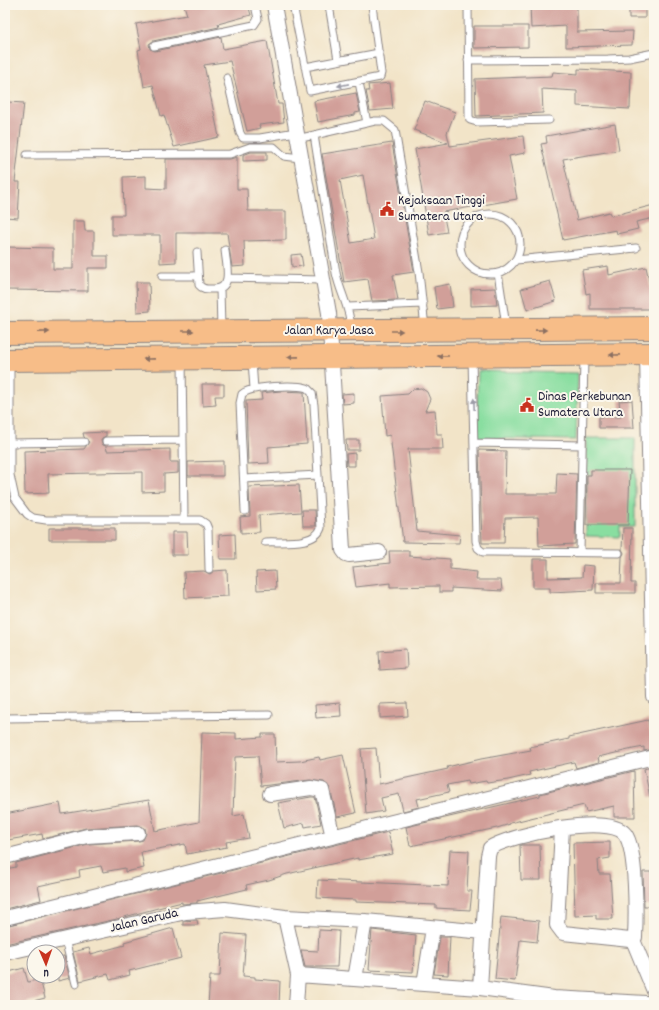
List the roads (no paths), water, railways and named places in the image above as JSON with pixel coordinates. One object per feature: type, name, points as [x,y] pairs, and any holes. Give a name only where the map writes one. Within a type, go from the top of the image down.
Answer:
[{"type":"highway","name":"Jalan Karya Jasa","points":[[5,333],[426,331],[654,328]]},
{"type":"highway","name":"Jalan Karya Jasa","points":[[8,360],[332,356],[584,356],[650,354]]},
{"type":"street","points":[[274,5],[300,158],[323,280],[330,331],[343,550],[346,554],[350,555],[378,552]]},
{"type":"street","points":[[650,354],[654,697]]},
{"type":"street","points":[[5,918],[654,757]]},
{"type":"street","points":[[270,794],[311,788],[322,790],[333,837]]},
{"type":"street","points":[[480,988],[488,856],[490,848],[500,842],[562,828],[589,825],[614,827],[625,833],[630,848],[636,892],[635,937],[633,940],[654,991]]},
{"type":"street","points":[[562,828],[556,925],[559,930],[562,933],[633,940]]},
{"type":"street","points":[[5,857],[88,836],[138,834]]},
{"type":"street","name":"Jalan Garuda","points":[[5,953],[202,909],[225,909],[285,917],[365,921],[484,932]]},
{"type":"street","points":[[285,917],[298,975],[296,1005]]},
{"type":"street","points":[[355,979],[365,921]]},
{"type":"street","points":[[424,984],[433,928]]},
{"type":"street","points":[[298,975],[480,988],[553,1002],[646,1003],[652,1005],[654,1002]]},
{"type":"lane","points":[[154,46],[254,25],[258,19],[255,5]]},
{"type":"lane","points":[[293,5],[310,91],[380,77],[381,72],[379,53],[372,5]]},
{"type":"lane","points":[[329,5],[338,60]]},
{"type":"lane","points":[[468,5],[470,120],[477,122],[549,120]]},
{"type":"lane","points":[[305,67],[379,53]]},
{"type":"lane","points":[[468,60],[608,59],[628,58],[654,53]]},
{"type":"lane","points":[[227,78],[240,133],[243,138],[314,135],[367,123],[384,121],[395,130],[426,331]]},
{"type":"lane","points":[[359,82],[367,123]]},
{"type":"lane","points":[[314,135],[338,285],[348,307],[352,331]]},
{"type":"lane","points":[[27,155],[230,154],[250,147],[274,147],[284,156],[300,158]]},
{"type":"lane","points":[[489,214],[507,219],[514,225],[520,242],[516,260],[505,270],[498,273],[480,272],[465,261],[461,253],[461,235],[472,220],[489,214]]},
{"type":"lane","points":[[516,260],[636,248]]},
{"type":"lane","points":[[197,252],[199,285],[202,289],[220,289],[226,285],[227,278],[225,250]]},
{"type":"lane","points":[[498,273],[507,330]]},
{"type":"lane","points":[[162,276],[198,276]]},
{"type":"lane","points":[[227,278],[323,280]]},
{"type":"lane","points":[[220,289],[222,331]]},
{"type":"lane","points":[[348,307],[423,304]]},
{"type":"lane","points":[[472,356],[476,541],[478,548],[483,552],[619,553]]},
{"type":"lane","points":[[580,552],[584,356]]},
{"type":"lane","points":[[252,357],[254,389]]},
{"type":"lane","points":[[182,359],[184,520]]},
{"type":"lane","points":[[8,360],[10,475],[16,498],[24,511],[33,518],[46,520],[200,520],[206,524],[208,534],[209,569]]},
{"type":"lane","points":[[245,511],[240,400],[244,392],[254,389],[300,386],[308,389],[313,397],[314,405],[321,523],[319,532],[311,538],[304,540],[265,542]]},
{"type":"lane","points":[[106,441],[183,440]]},
{"type":"lane","points":[[10,442],[84,442]]},
{"type":"lane","points":[[474,443],[582,445]]},
{"type":"lane","points":[[244,479],[318,475]]},
{"type":"lane","points":[[5,718],[269,715]]},
{"type":"lane","points":[[65,939],[76,984]]},
{"type":"place","name":"Kejaksaan Tinggi Sumatera Utara","points":[[387,209]]},
{"type":"place","name":"Dinas Perkebunan Sumatera Utara","points":[[527,405]]}]
